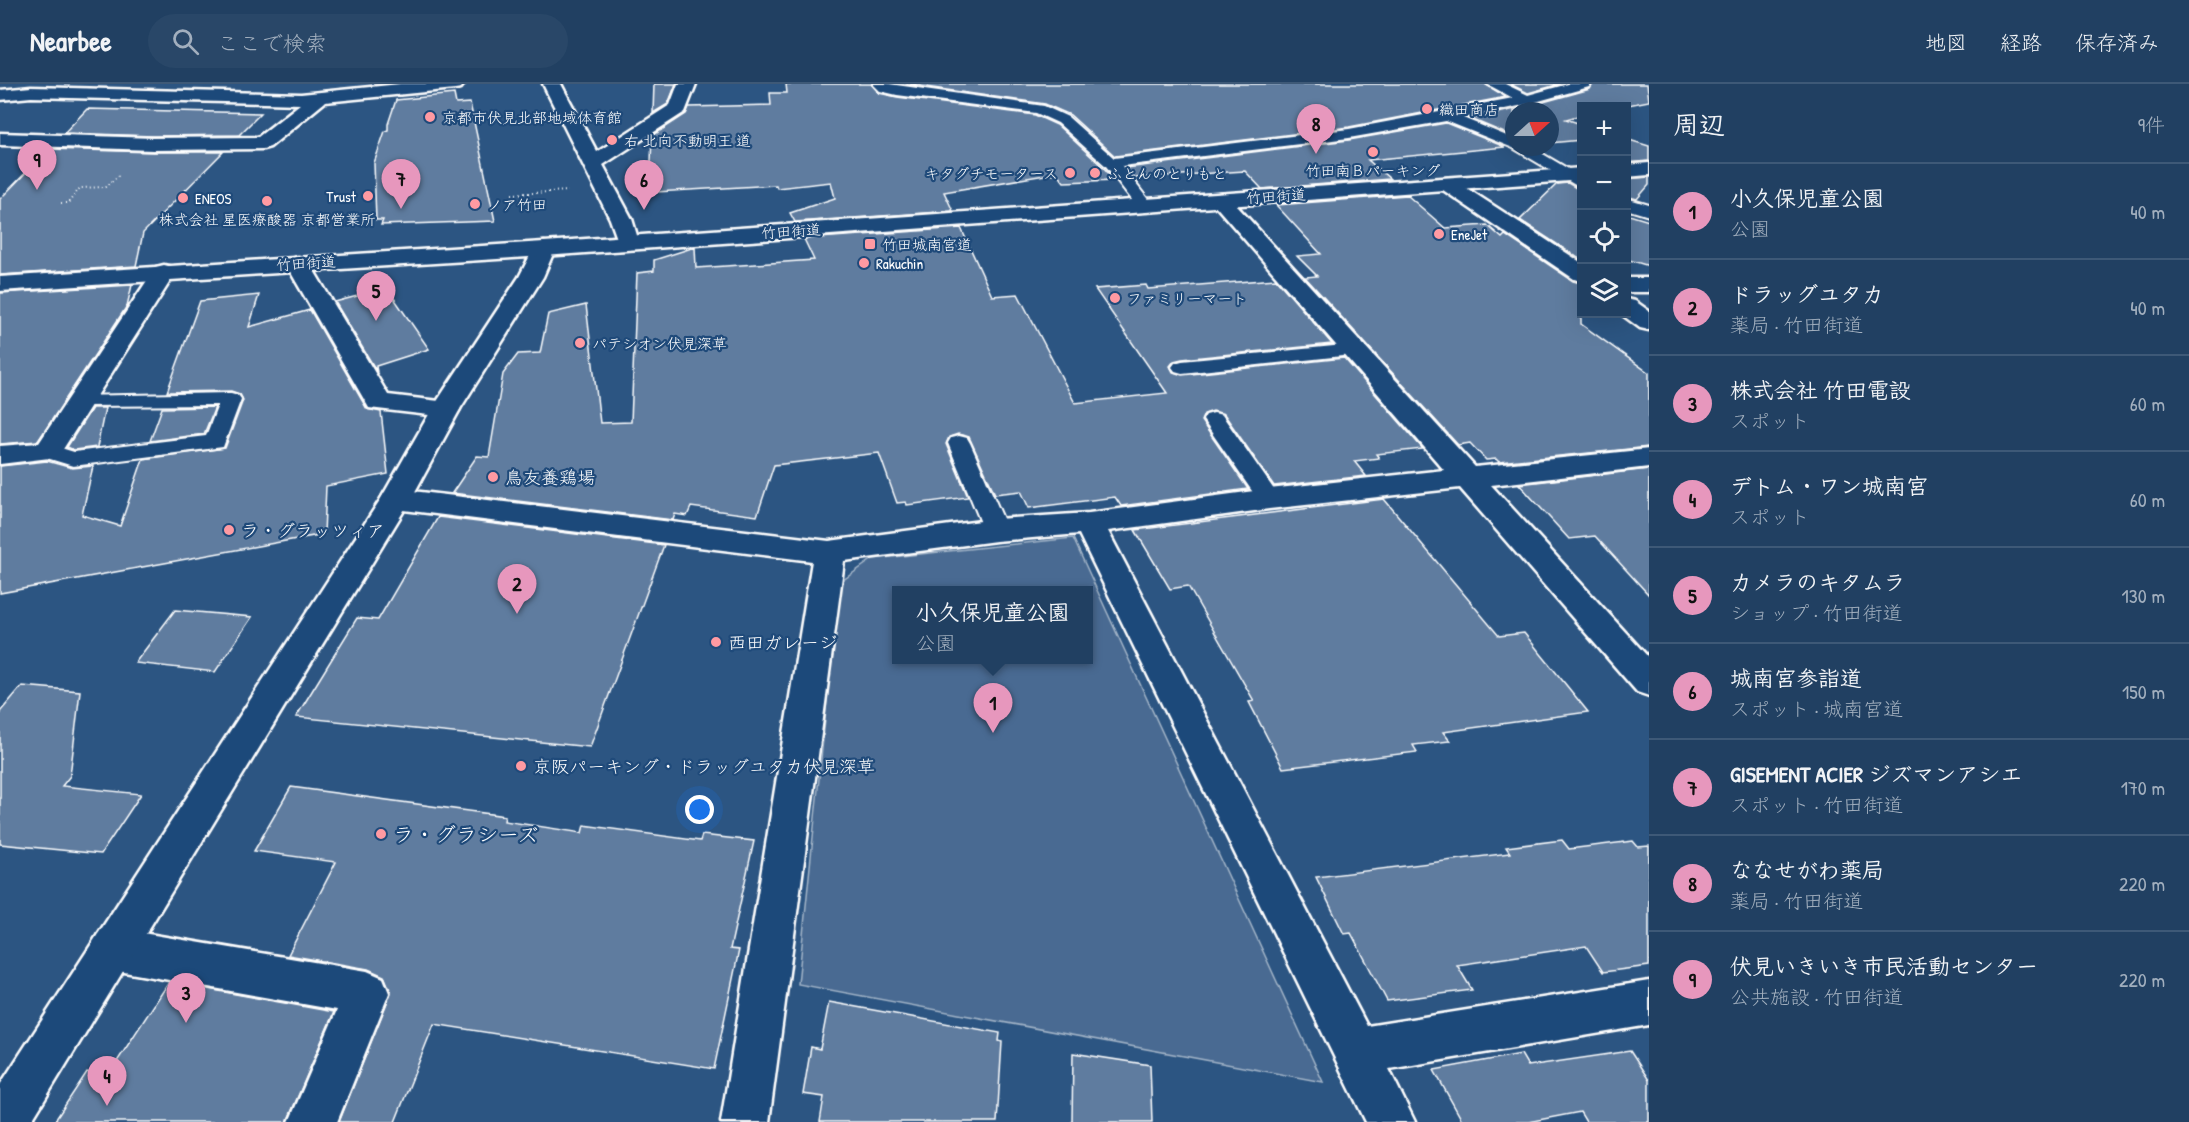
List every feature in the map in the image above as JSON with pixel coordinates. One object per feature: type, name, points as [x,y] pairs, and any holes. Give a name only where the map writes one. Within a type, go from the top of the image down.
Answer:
[{"type":"main road","points":[[0,95],[31,92],[318,99],[455,84]]},
{"type":"main road","points":[[552,84],[621,219],[628,242]]},
{"type":"main road","points":[[593,163],[678,108],[687,84]]},
{"type":"main road","points":[[0,139],[153,144],[263,143],[318,99]]},
{"type":"main road","points":[[1631,171],[1649,169]]},
{"type":"main road","name":"竹田街道","points":[[2,286],[164,272],[544,249],[1447,184],[1576,178]]},
{"type":"main road","points":[[1447,184],[1577,271]]},
{"type":"main road","points":[[1221,200],[1649,682]]},
{"type":"main road","points":[[4,1122],[396,499],[446,409],[531,277],[544,249]]},
{"type":"main road","points":[[298,264],[379,402],[446,409]]},
{"type":"main road","points":[[0,455],[48,451],[164,272]]},
{"type":"main road","points":[[1631,285],[1649,285]]},
{"type":"main road","points":[[1631,310],[1649,323]]},
{"type":"main road","points":[[396,499],[829,552],[996,530],[1089,523],[1269,499],[1649,458]]},
{"type":"main road","points":[[1089,523],[1391,1122]]},
{"type":"main road","points":[[745,1122],[829,552]]},
{"type":"main road","points":[[113,949],[367,993],[314,1122]]},
{"type":"main road","points":[[1357,1051],[1649,1003]]},
{"type":"lane","points":[[880,84],[897,91],[1039,110],[1062,120],[1111,163],[1145,206]]},
{"type":"lane","points":[[1494,84],[1528,100]]},
{"type":"lane","points":[[1111,163],[1328,136],[1528,100],[1584,84]]},
{"type":"lane","points":[[1445,116],[1505,140]]},
{"type":"lane","points":[[1538,156],[1576,178]]},
{"type":"lane","points":[[1631,205],[1649,210]]},
{"type":"lane","points":[[1182,367],[1354,350]]},
{"type":"lane","points":[[48,451],[73,459],[215,442],[231,399],[83,400]]},
{"type":"lane","points":[[1214,420],[1269,499]]},
{"type":"lane","points":[[959,443],[996,530]]},
{"type":"path","points":[[61,203],[68,203],[80,188],[106,187],[153,144]]},
{"type":"path","points":[[512,194],[569,191]]},
{"type":"shaded area","points":[[1073,538],[1323,1082],[798,984],[839,583],[873,559]]},
{"type":"building","points":[[654,84],[676,84],[668,104],[653,113]]},
{"type":"building","points":[[786,84],[871,84],[879,93],[897,97],[1035,115],[1057,125],[1114,180],[1064,182],[1057,173],[944,192],[953,211],[795,222],[790,213],[835,198],[831,182],[777,188],[776,185],[656,192],[656,187],[650,187],[652,136],[686,114],[689,107],[771,105],[770,93],[787,93]]},
{"type":"building","points":[[905,84],[1485,84],[1506,97],[1349,127],[1115,156],[1070,115],[1045,104]]},
{"type":"building","points":[[1510,84],[1560,84],[1528,93]]},
{"type":"building","points":[[1593,84],[1647,84],[1649,101],[1631,104],[1631,102],[1577,102],[1577,116],[1566,119],[1577,123],[1577,140],[1559,142],[1559,102],[1543,102],[1590,89]]},
{"type":"building","points":[[454,94],[456,104],[470,103],[495,221],[381,225],[383,220],[376,220],[374,163],[385,131],[388,130],[396,100]]},
{"type":"building","points":[[87,109],[261,113],[239,135],[153,136],[64,133]]},
{"type":"building","points":[[1505,111],[1505,133],[1471,119]]},
{"type":"building","points":[[1446,123],[1505,147],[1368,160],[1390,179],[1262,189],[1245,171],[1134,178],[1126,168],[1349,140]]},
{"type":"building","points":[[1631,141],[1649,146],[1649,161],[1631,163]]},
{"type":"building","points":[[49,149],[223,152],[143,233],[136,266],[0,275],[0,199]]},
{"type":"building","points":[[1649,177],[1649,185],[1637,199],[1631,197],[1631,179]]},
{"type":"building","points":[[1568,183],[1577,189],[1577,257],[1520,220],[1557,184]]},
{"type":"building","points":[[1407,195],[1445,228],[1487,225],[1502,238],[1505,235],[1577,282],[1577,318],[1581,318],[1581,324],[1649,373],[1649,447],[1499,462],[1496,459],[1486,460],[1470,443],[1458,445],[1305,277],[1317,276],[1297,256],[1321,254],[1276,205]]},
{"type":"building","points":[[1631,216],[1649,221],[1649,266],[1631,261]]},
{"type":"building","points":[[961,228],[992,296],[1018,294],[1075,403],[1167,393],[1095,289],[1146,285],[1148,289],[1276,279],[1332,344],[1182,359],[1174,361],[1170,366],[1173,372],[1182,375],[1344,358],[1423,449],[1376,454],[1379,458],[1354,461],[1366,476],[1274,486],[1224,414],[1213,411],[1204,414],[1201,421],[1248,489],[1121,506],[1115,497],[1029,508],[1021,491],[995,494],[969,437],[958,434],[949,437],[946,444],[968,497],[907,505],[906,502],[897,503],[879,453],[774,465],[757,516],[691,507],[687,516],[675,514],[673,520],[452,493],[477,456],[489,457],[503,374],[518,354],[540,353],[548,314],[586,305],[600,423],[631,422],[637,273],[654,271],[654,260],[695,247],[696,268],[814,260],[804,239]]},
{"type":"building","points":[[132,285],[127,306],[38,441],[0,444],[0,293]]},
{"type":"building","points":[[387,288],[429,349],[376,366],[377,372],[335,302]]},
{"type":"building","points":[[259,295],[249,327],[310,310],[367,409],[381,412],[388,474],[326,486],[324,534],[0,593],[0,466],[47,461],[72,468],[93,466],[82,515],[120,526],[143,459],[225,448],[243,400],[240,394],[231,391],[167,392],[200,301]]},
{"type":"building","points":[[215,407],[204,434],[150,441],[162,408]]},
{"type":"building","points":[[92,408],[105,408],[97,447],[74,450],[67,447]]},
{"type":"building","points":[[1649,469],[1649,595],[1595,536],[1569,539],[1519,484]]},
{"type":"building","points":[[1384,499],[1499,636],[1524,633],[1588,712],[1443,732],[1450,741],[1413,745],[1417,752],[1283,768],[1249,702],[1254,701],[1188,586],[1170,589],[1135,530]]},
{"type":"building","points":[[438,517],[664,545],[590,747],[296,717],[357,618],[378,620]]},
{"type":"building","points":[[175,610],[252,617],[215,672],[135,663]]},
{"type":"building","points":[[22,686],[80,691],[70,776],[62,786],[141,794],[101,854],[0,844],[0,712]]},
{"type":"building","points":[[291,787],[505,816],[504,821],[582,833],[584,825],[700,841],[702,835],[754,841],[730,949],[739,950],[714,1069],[434,1024],[395,1122],[339,1122],[391,992],[384,976],[368,969],[288,955],[336,862],[254,851]]},
{"type":"building","points":[[1562,840],[1569,849],[1633,841],[1638,847],[1649,846],[1649,966],[1603,972],[1586,946],[1457,965],[1472,990],[1387,1001],[1351,933],[1344,934],[1316,877],[1510,853],[1506,847]]},
{"type":"building","points":[[169,982],[334,1012],[287,1122],[54,1122],[87,1072],[107,1077]]},
{"type":"building","points":[[829,1002],[1000,1033],[999,1041],[1002,1042],[997,1122],[820,1122],[824,1097],[803,1094],[811,1047],[820,1049]]},
{"type":"building","points":[[1630,1051],[1649,1080],[1649,1122],[1586,1122],[1580,1112],[1528,1122],[1463,1122],[1434,1070],[1521,1054],[1528,1066]]},
{"type":"building","points":[[1073,1053],[1150,1065],[1152,1122],[1072,1122]]},
{"type":"place","name":"織田商店","points":[[1427,109]]},
{"type":"place","name":"京都市伏見北部地域体育館","points":[[430,117]]},
{"type":"place","name":"右 北向不動明王 道","points":[[612,140]]},
{"type":"place","name":"竹田南Ｂパーキング","points":[[1373,152]]},
{"type":"place","name":"ななせがわ薬局","points":[[1316,154]]},
{"type":"place","name":"キタグチモータース","points":[[1070,173]]},
{"type":"place","name":"ふとんのとりもと","points":[[1095,173]]},
{"type":"place","name":"伏見いきいき市民活動センター","points":[[37,190]]},
{"type":"place","name":"Trust","points":[[368,196]]},
{"type":"place","name":"ENEOS","points":[[183,198]]},
{"type":"place","name":"株式会社 星医療酸器 京都営業所","points":[[267,201]]},
{"type":"place","name":"ノア竹田","points":[[475,204]]},
{"type":"place","name":"GISEMENT ACIER ジズマンアシエ","points":[[401,209]]},
{"type":"place","name":"城南宮参詣道","points":[[644,210]]},
{"type":"place","name":"EneJet","points":[[1439,234]]},
{"type":"place","name":"竹田城南宮道","points":[[870,244]]},
{"type":"place","name":"Rakuchin","points":[[864,263]]},
{"type":"place","name":"ファミリーマート","points":[[1115,298]]},
{"type":"place","name":"カメラのキタムラ","points":[[376,321]]},
{"type":"place","name":"パテシオン伏見深草","points":[[580,343]]},
{"type":"place","name":"鳥友養鶏場","points":[[493,477]]},
{"type":"place","name":"ラ・グラッツィア","points":[[229,530]]},
{"type":"place","name":"ドラッグユタカ","points":[[517,614]]},
{"type":"place","name":"西田ガレージ","points":[[716,642]]},
{"type":"place","name":"小久保児童公園","points":[[993,733]]},
{"type":"place","name":"京阪パーキング・ドラッグユタカ伏見深草","points":[[521,766]]},
{"type":"place","name":"ラ・グラシーズ","points":[[381,834]]},
{"type":"place","name":"株式会社 竹田電設","points":[[186,1023]]},
{"type":"place","name":"デトム・ワン城南宮","points":[[107,1106]]}]
